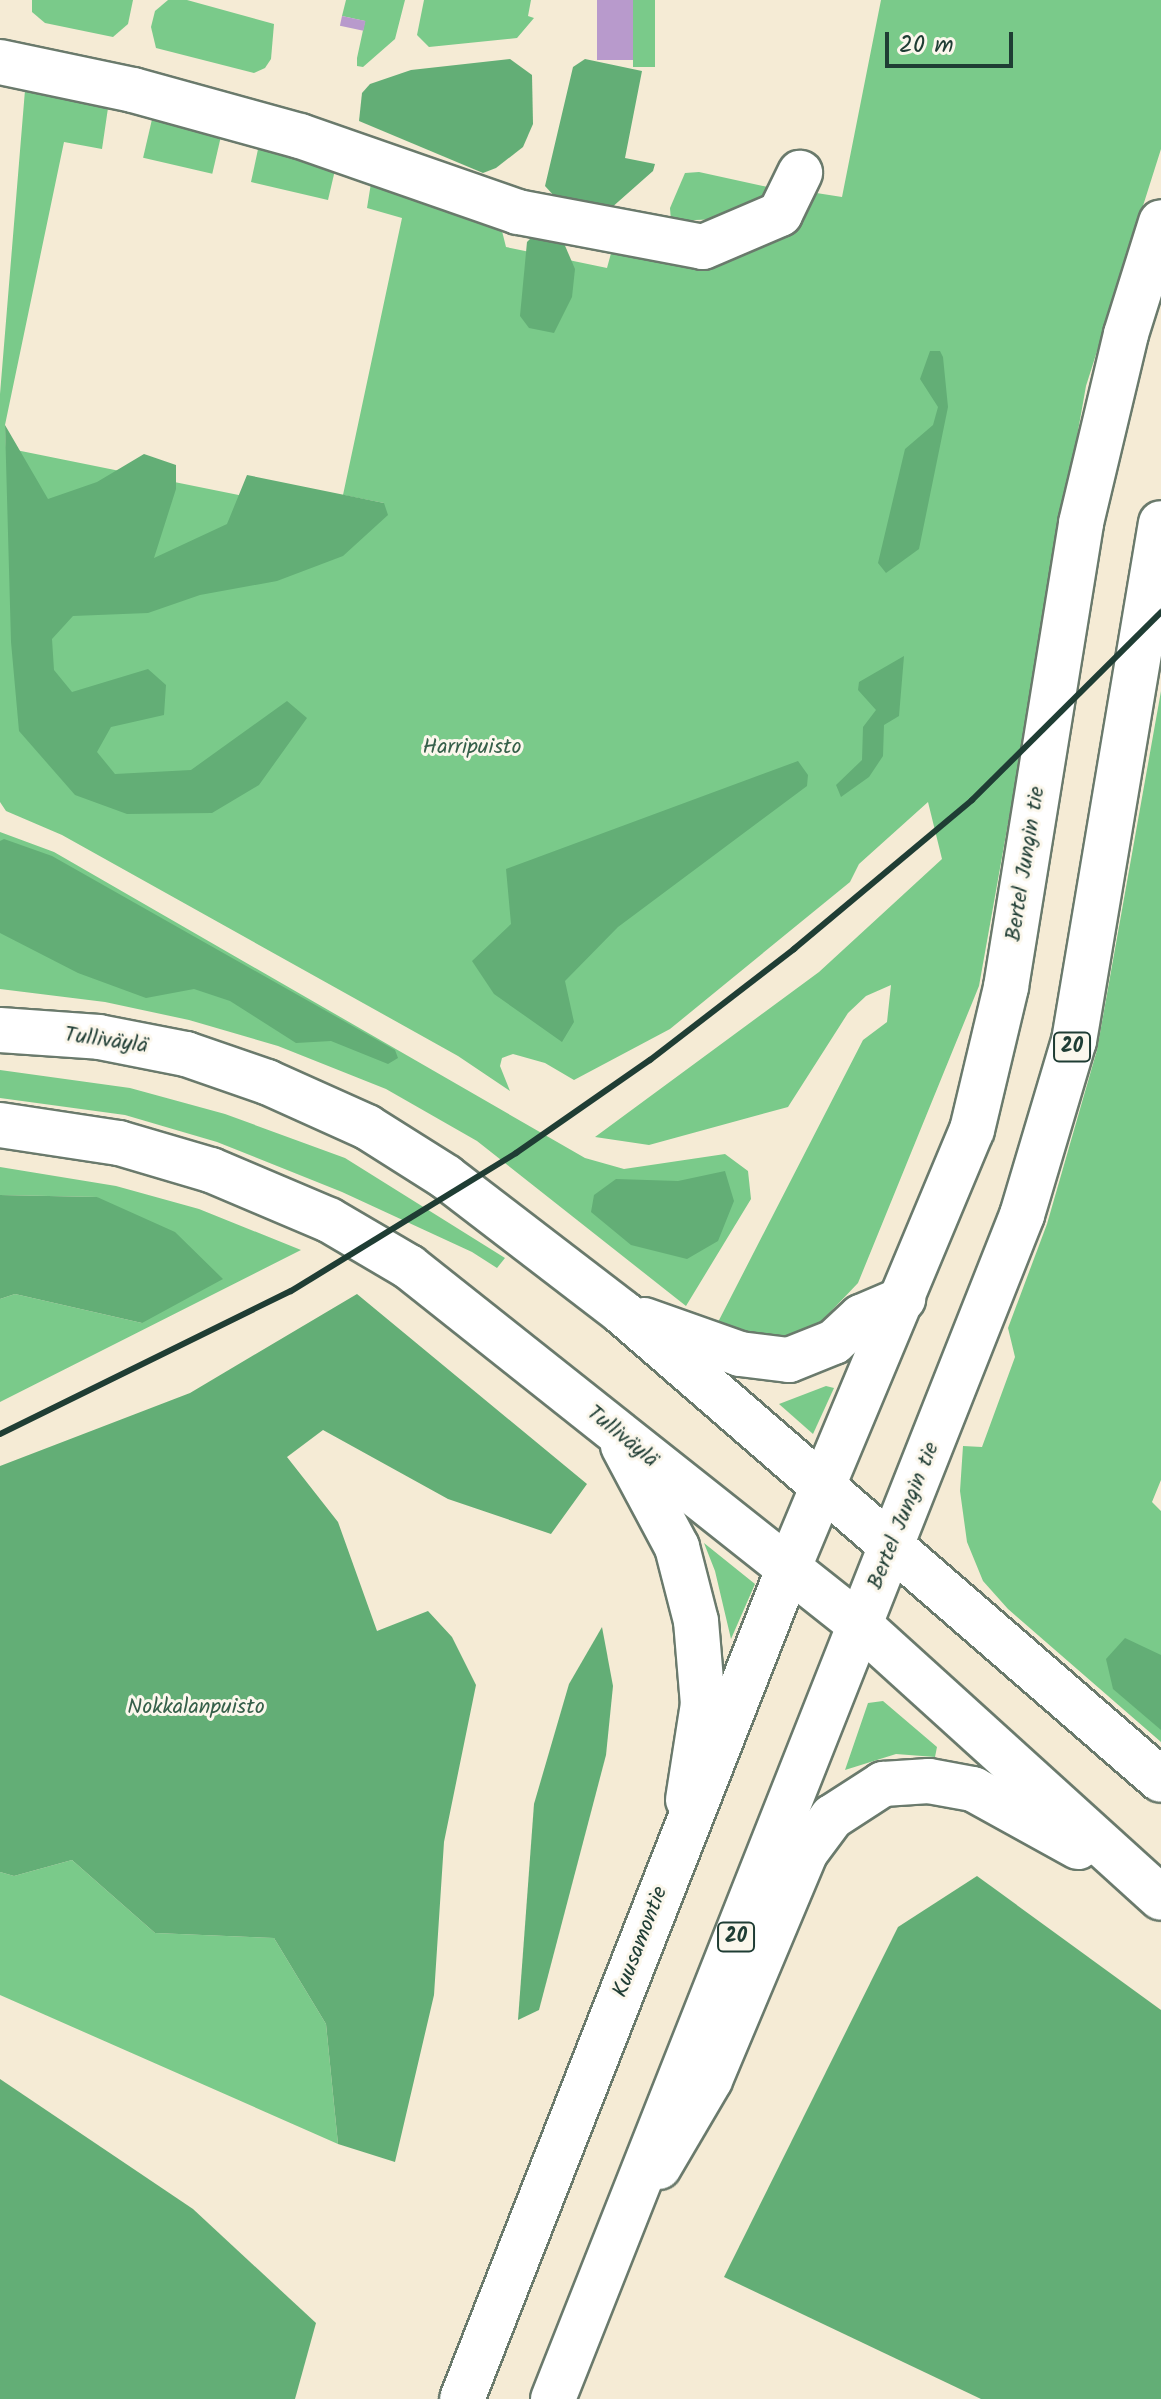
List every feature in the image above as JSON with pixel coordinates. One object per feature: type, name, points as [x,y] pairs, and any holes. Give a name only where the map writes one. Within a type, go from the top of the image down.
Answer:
[{"type":"main road","points":[[0,62],[133,90],[300,136],[518,212],[703,247],[780,214],[800,173]]},
{"type":"main road","name":"Bertel Jungin tie","points":[[824,1486],[972,1130],[1002,1008],[1081,523],[1126,334],[1161,222]]},
{"type":"main road","name":"Bertel Jungin tie","points":[[860,1625],[1022,1215],[1074,1041],[1161,523]]},
{"type":"main road","name":"Tulliväylä","points":[[0,1030],[99,1037],[186,1054],[267,1082],[367,1127],[446,1177],[623,1313],[1161,1780]]},
{"type":"main road","name":"Tulliväylä","points":[[0,1125],[119,1143],[211,1170],[329,1220],[409,1267],[860,1625],[1152,1891]]},
{"type":"main road","points":[[623,1313],[740,1354],[789,1360],[834,1342],[861,1317],[903,1299]]},
{"type":"main road","points":[[616,1434],[677,1547],[696,1621],[703,1704],[682,1838]]},
{"type":"main road","name":"Kuusamontie","points":[[462,2399],[789,1567],[824,1486]]},
{"type":"main road","name":"20","points":[[553,2399],[860,1625]]},
{"type":"main road","points":[[612,2248],[710,2080],[806,1852],[832,1817],[883,1784],[929,1781],[973,1789],[1152,1891]]},
{"type":"green space","points":[[32,0],[133,0],[128,24],[113,37],[45,23],[32,12]]},
{"type":"green space","points":[[168,0],[187,0],[274,24],[271,59],[265,68],[254,73],[156,48],[151,27],[155,11]]},
{"type":"green space","points":[[346,0],[405,0],[395,39],[363,67],[357,66],[357,58],[365,21],[342,16]]},
{"type":"green space","points":[[424,0],[531,0],[528,16],[534,18],[517,38],[429,47],[417,35]]},
{"type":"green space","points":[[633,0],[655,0],[655,67],[633,67]]},
{"type":"green space","name":"Harripuisto","points":[[881,0],[1161,0],[1161,149],[1086,386],[979,986],[858,1283],[816,1327],[775,1341],[716,1326],[863,1040],[887,1022],[891,985],[866,996],[848,1013],[788,1107],[649,1145],[595,1137],[819,972],[942,859],[928,802],[859,864],[850,882],[670,1029],[574,1080],[545,1063],[513,1054],[502,1058],[500,1066],[510,1091],[458,1056],[62,835],[6,811],[0,802],[0,394],[25,90],[108,108],[102,149],[64,142],[5,425],[6,448],[378,523],[384,503],[343,495],[402,218],[367,208],[371,183],[500,223],[506,247],[607,268],[613,246],[707,262],[810,192],[842,197]]},
{"type":"green space","points":[[510,59],[532,75],[533,124],[523,147],[496,168],[483,173],[359,121],[362,93],[370,84],[411,70]]},
{"type":"green space","points":[[585,59],[642,71],[625,158],[655,164],[653,171],[610,209],[556,198],[545,186],[573,67]]},
{"type":"green space","points":[[153,115],[222,131],[212,174],[143,158]]},
{"type":"green space","points":[[260,140],[335,170],[328,200],[251,182]]},
{"type":"green space","points":[[699,172],[768,187],[761,199],[720,219],[671,221],[670,208],[685,173]]},
{"type":"green space","points":[[534,235],[563,241],[575,269],[572,297],[554,333],[529,328],[520,316],[527,242]]},
{"type":"green space","points":[[930,351],[940,351],[943,357],[948,407],[919,549],[886,573],[878,563],[905,449],[933,425],[938,407],[920,379]]},
{"type":"green space","points":[[5,425],[48,499],[97,482],[144,454],[176,465],[176,489],[154,558],[227,524],[247,475],[384,503],[388,515],[343,556],[277,581],[200,595],[148,613],[73,616],[52,639],[54,670],[72,692],[148,669],[166,685],[164,715],[111,727],[97,752],[115,774],[191,770],[287,701],[307,718],[259,785],[212,813],[127,814],[75,795],[19,731],[11,642]]},
{"type":"green space","points":[[904,656],[899,716],[884,725],[883,756],[869,777],[841,797],[836,785],[862,760],[863,727],[876,710],[858,690],[859,682]]},
{"type":"green space","points":[[1161,691],[1161,1480],[1152,1502],[1161,1511],[1161,1742],[1008,1609],[983,1581],[967,1542],[960,1491],[963,1446],[982,1447],[1015,1357],[1008,1328],[1047,1224],[1097,1050]]},
{"type":"green space","points":[[798,761],[808,775],[807,786],[618,927],[565,981],[574,1022],[562,1042],[494,994],[472,961],[511,924],[506,869]]},
{"type":"green space","points":[[0,832],[54,852],[585,1158],[624,1169],[725,1154],[748,1171],[751,1199],[686,1306],[477,1141],[386,1089],[278,1046],[189,1020],[105,1002],[0,989]]},
{"type":"green space","points":[[4,839],[52,856],[395,1050],[398,1058],[388,1064],[331,1041],[296,1043],[230,1001],[194,989],[146,998],[78,973],[0,933],[0,841]]},
{"type":"green space","points":[[0,1070],[130,1088],[225,1114],[345,1158],[505,1258],[497,1268],[472,1252],[342,1192],[217,1142],[125,1115],[0,1098]]},
{"type":"green space","points":[[0,1167],[116,1186],[199,1209],[301,1250],[0,1402],[0,1299],[15,1294],[142,1323],[97,1197],[0,1195]]},
{"type":"green space","points":[[725,1171],[734,1201],[718,1241],[687,1259],[631,1245],[591,1212],[594,1195],[616,1179],[678,1181]]},
{"type":"green space","points":[[0,1195],[97,1197],[175,1232],[223,1279],[142,1323],[15,1294],[0,1299]]},
{"type":"green space","name":"Nokkalanpuisto","points":[[357,1294],[587,1484],[551,1534],[448,1499],[323,1430],[287,1457],[338,1522],[377,1631],[428,1611],[452,1637],[476,1685],[444,1842],[434,1995],[395,2162],[338,2144],[326,2024],[274,1938],[155,1933],[72,1860],[14,1876],[0,1872],[0,1466],[190,1393]]},
{"type":"green space","points":[[826,1386],[834,1388],[813,1434],[779,1404]]},
{"type":"green space","points":[[704,1543],[755,1584],[731,1639],[715,1571]]},
{"type":"green space","points":[[602,1627],[613,1686],[606,1755],[539,2010],[518,2020],[534,1804],[569,1684]]},
{"type":"green space","points":[[1125,1638],[1161,1655],[1161,1730],[1113,1689],[1106,1659]]},
{"type":"green space","points":[[883,1701],[937,1747],[935,1757],[896,1754],[845,1770],[868,1703]]},
{"type":"green space","points":[[72,1860],[155,1933],[274,1938],[326,2024],[338,2144],[0,1995],[0,1872],[14,1876]]},
{"type":"green space","points":[[977,1876],[1161,2010],[1161,2399],[981,2399],[724,2277],[898,1927]]},
{"type":"green space","points":[[0,2079],[193,2209],[316,2323],[295,2399],[0,2399]]},
{"type":"building","points":[[597,0],[633,0],[633,60],[597,60]]},
{"type":"building","points":[[342,16],[365,21],[363,31],[340,26]]},
{"type":"railway","points":[[0,1434],[291,1291],[516,1153],[650,1060],[794,949],[972,800],[1161,612]]}]
